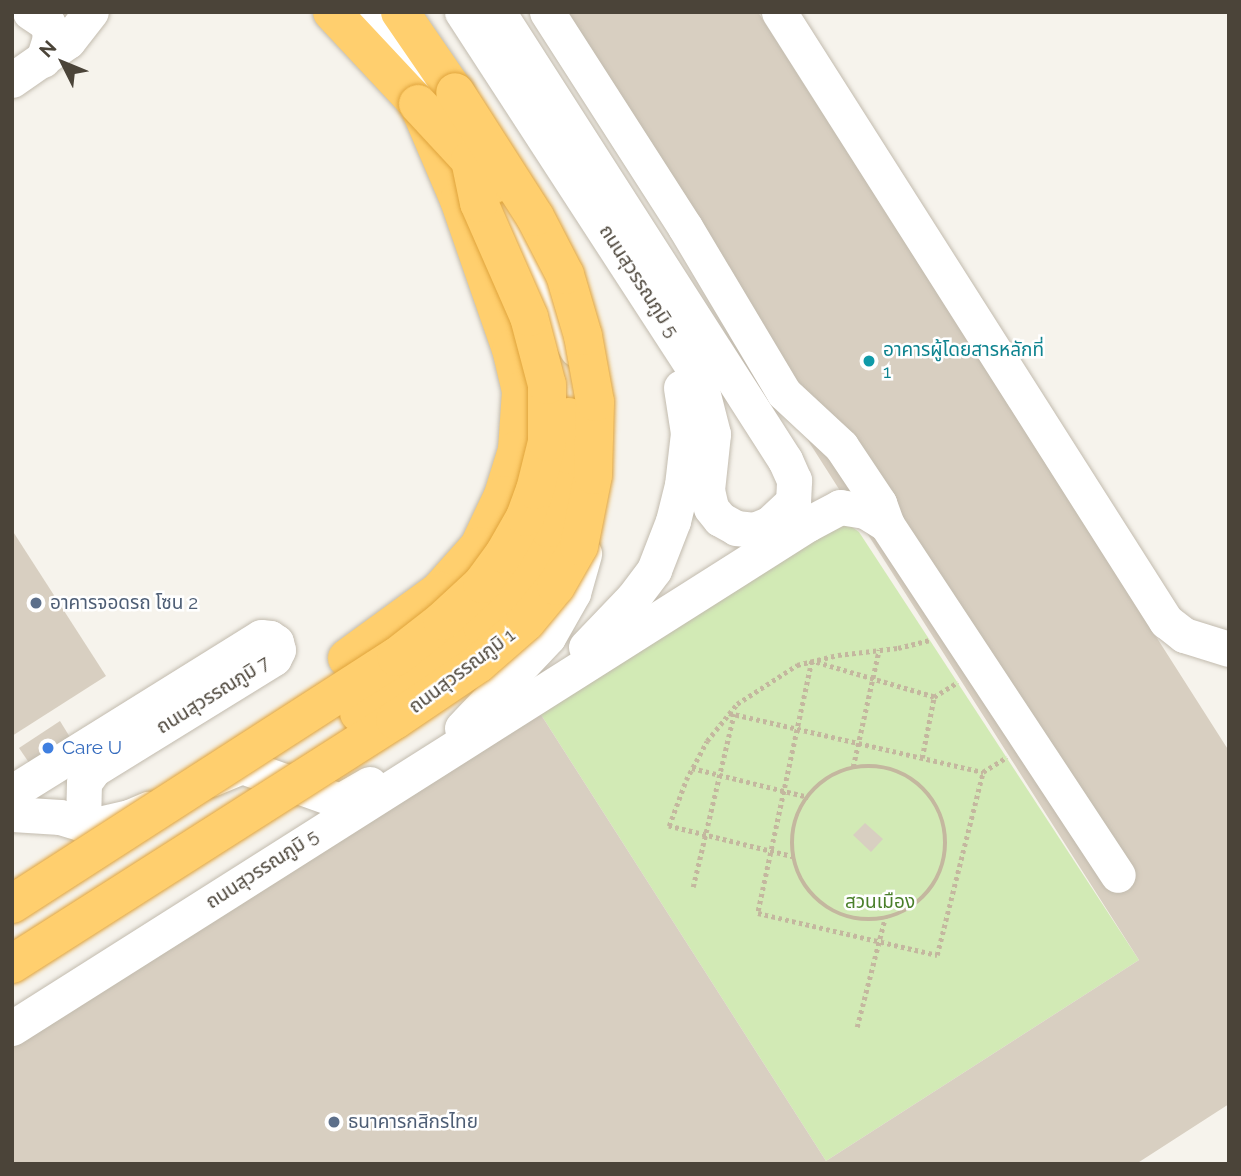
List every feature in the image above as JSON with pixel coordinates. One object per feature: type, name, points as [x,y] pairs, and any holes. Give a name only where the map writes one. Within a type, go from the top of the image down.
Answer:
[{"type":"highway","name":"ถนนสุวรรณภูมิ 1","points":[[12,932],[381,699],[482,626],[522,585],[548,528],[570,456],[568,365],[553,302],[528,245],[489,178],[332,12]]},
{"type":"highway","name":"ถนนสุวรรณภูมิ 1","points":[[12,964],[414,709],[478,664],[526,622],[556,586],[579,546],[593,475],[595,402],[583,336],[565,275],[536,217],[400,12]]},
{"type":"highway","name":"ถนนสุวรรณภูมิ 1","points":[[12,904],[396,657],[443,621],[482,584],[525,517],[547,442],[547,385],[529,317],[479,203],[455,92]]},
{"type":"highway","name":"ถนนสุวรรณภูมิ 1","points":[[12,878],[391,628],[439,591],[479,547],[503,495],[517,450],[521,391],[511,349],[459,200],[418,104]]},
{"type":"street","points":[[12,15],[22,12]]},
{"type":"street","points":[[30,12],[48,24],[50,38],[43,60]]},
{"type":"street","points":[[12,80],[68,41],[91,12]]},
{"type":"street","points":[[356,12],[368,16],[394,45],[559,315],[574,342],[582,370],[592,511],[573,593],[548,637],[461,729]]},
{"type":"street","points":[[443,12],[681,387],[688,433],[682,485],[673,521],[654,570],[633,598],[586,647]]},
{"type":"street","name":"ถนนสุวรรณภูมิ 5","points":[[462,12],[698,375],[713,434],[707,490],[711,508],[720,519],[736,528],[780,532]]},
{"type":"street","name":"ถนนสุวรรณภูมิ 5","points":[[12,1028],[514,711],[780,532],[795,491],[785,460],[498,12]]},
{"type":"street","points":[[548,12],[685,227],[784,393],[841,446],[958,633],[1118,875]]},
{"type":"street","points":[[779,12],[1166,621],[1184,635],[1229,649]]},
{"type":"street","points":[[12,892],[129,817],[242,766],[340,801],[461,729],[586,647],[780,532],[840,507],[883,514]]},
{"type":"street","name":"ถนนสุวรรณภูมิ 7","points":[[12,792],[261,637],[276,642],[278,650],[274,658],[94,769],[84,783],[83,825]]},
{"type":"street","points":[[12,814],[60,817],[83,825],[129,817]]},
{"type":"path","points":[[793,857],[670,827],[692,768],[707,741],[731,713],[762,685],[797,665],[958,633]]},
{"type":"path","points":[[853,767],[879,650]]},
{"type":"path","points":[[812,661],[934,696],[981,668]]},
{"type":"path","points":[[812,661],[758,914],[937,955],[982,772],[1030,742]]},
{"type":"path","points":[[922,758],[934,696]]},
{"type":"path","points":[[731,713],[982,772]]},
{"type":"path","points":[[693,887],[731,713]]},
{"type":"path","points":[[877,766],[901,772],[922,786],[937,806],[945,829],[945,854],[938,878],[923,898],[902,913],[886,918],[850,918],[826,908],[807,890],[793,857],[791,841],[797,815],[808,797],[830,776],[853,767],[877,766]]},
{"type":"path","points":[[692,768],[808,797]]},
{"type":"path","points":[[857,1027],[886,918]]},
{"type":"green space","name":"สวนเมือง","points":[[842,520],[859,532],[1139,960],[826,1161],[538,710]]},
{"type":"building","name":"อาคารผู้โดยสารหลักที่ 1","points":[[535,12],[758,12],[1229,751],[1229,1104],[1136,1164],[12,1164],[12,1047],[538,710],[826,1161],[1139,960]]},
{"type":"building","name":"อาคารจอดรถ โซน 2","points":[[12,530],[106,676],[12,736]]},
{"type":"building","name":"Care U","points":[[60,721],[76,747],[36,773],[19,748]]},
{"type":"building","points":[[865,823],[883,839],[871,852],[853,835]]},
{"type":"place","name":"อาคารผู้โดยสารหลักที่ 1","points":[[869,361]]},
{"type":"place","name":"อาคารจอดรถ โซน 2","points":[[36,603]]},
{"type":"place","name":"Care U","points":[[48,748]]},
{"type":"place","name":"ธนาคารกสิกรไทย","points":[[334,1122]]}]
